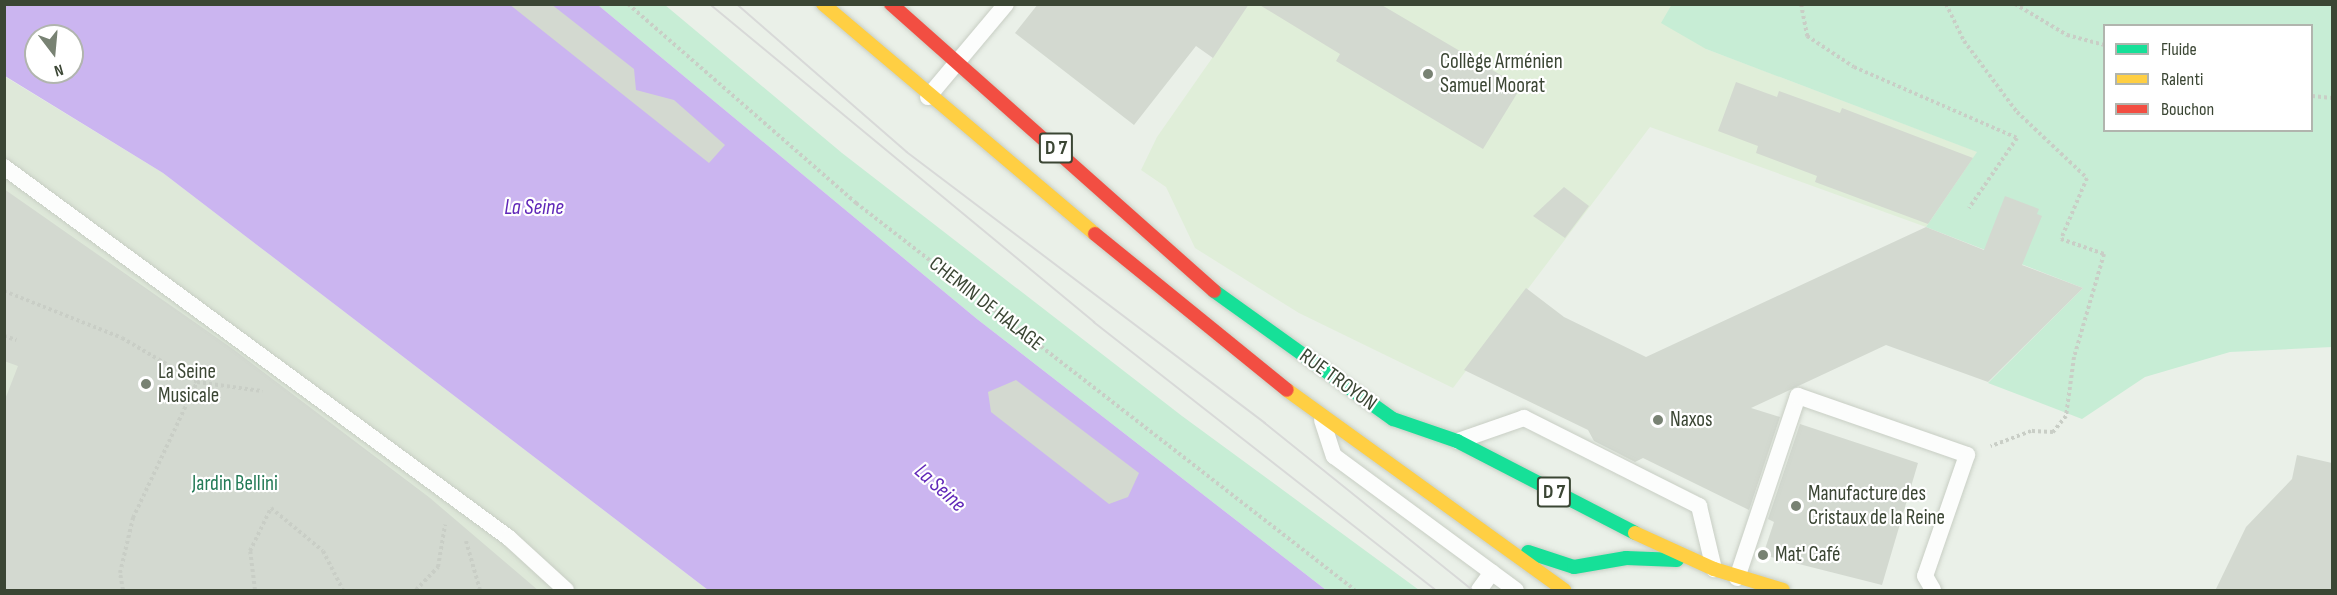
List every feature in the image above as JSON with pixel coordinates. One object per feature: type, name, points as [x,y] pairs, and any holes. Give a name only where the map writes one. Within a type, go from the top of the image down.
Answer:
[{"type":"main road","name":"RUE TROYON","points":[[823,4],[928,97],[1226,345],[1319,410],[1564,591]]},
{"type":"main road","name":"RUE TROYON","points":[[891,4],[960,62],[1218,294],[1393,419],[1457,441],[1613,523],[1714,569],[1783,591]]},
{"type":"main road","points":[[1475,525],[1543,559],[1574,567],[1626,558],[1661,556],[1714,569]]},
{"type":"main road","points":[[1591,581],[1602,566],[1626,558]]},
{"type":"lane","points":[[928,97],[960,62],[1006,4]]},
{"type":"lane","points":[[4,166],[509,538],[566,591]]},
{"type":"lane","points":[[1737,578],[1798,396],[1967,455],[1925,576],[1933,591]]},
{"type":"lane","points":[[1319,410],[1334,456],[1516,591]]},
{"type":"lane","points":[[1457,441],[1524,418],[1699,506],[1714,569]]},
{"type":"lane","points":[[1479,591],[1492,572]]},
{"type":"path","name":"CHEMIN DE HALAGE","points":[[628,4],[856,203],[1355,591]]},
{"type":"path","points":[[1801,4],[1807,36],[1854,67],[2017,138],[1969,208]]},
{"type":"path","points":[[1946,4],[1964,41],[2017,112],[2087,178],[2061,240],[2104,254],[2074,357],[2066,416],[2053,432],[2031,431],[1967,455]]},
{"type":"path","points":[[2015,4],[2067,35],[2103,45]]},
{"type":"path","points":[[2313,96],[2332,98]]},
{"type":"path","points":[[4,291],[122,338],[197,382],[259,389],[268,396]]},
{"type":"path","points":[[4,336],[16,340]]},
{"type":"path","points":[[123,591],[120,573],[133,519],[197,382]]},
{"type":"path","points":[[255,591],[250,551],[271,508],[323,551],[344,591]]},
{"type":"path","points":[[436,518],[453,531]]},
{"type":"path","points":[[416,591],[438,567],[445,525]]},
{"type":"path","points":[[460,537],[468,543],[480,591]]},
{"type":"shaded area","name":"Collège Arménien Samuel Moorat","points":[[1191,4],[1738,5],[1706,49],[1978,152],[1926,227],[1650,127],[1453,388],[1299,313],[1195,248],[1166,187],[1141,170],[1157,137],[1231,31]]},
{"type":"shaded area","points":[[1672,4],[2332,5],[2332,347],[2230,352],[2145,377],[2082,419],[1988,383],[2083,288],[1926,227],[1977,152],[1706,49],[1661,23]]},
{"type":"shaded area","points":[[598,5],[665,5],[842,153],[1182,416],[1419,590],[1326,590],[977,319]]},
{"type":"shaded area","points":[[4,76],[163,173],[708,590],[5,590]]},
{"type":"water","name":"La Seine","points":[[4,5],[598,5],[977,319],[1326,590],[708,590],[163,173],[5,76]]},
{"type":"building","points":[[509,4],[551,4],[634,69],[636,90],[674,100],[725,145],[709,163]]},
{"type":"building","points":[[1038,4],[1249,4],[1213,58],[1196,46],[1134,125],[1015,33]]},
{"type":"building","name":"Collège Arménien Samuel Moorat","points":[[1258,4],[1380,4],[1521,87],[1483,149],[1336,61],[1340,54]]},
{"type":"building","points":[[1736,82],[1777,97],[1779,91],[1840,113],[1842,108],[1973,158],[1928,224],[1815,182],[1817,176],[1756,153],[1758,146],[1718,131]]},
{"type":"building","points":[[1564,187],[1589,206],[1565,238],[1533,216]]},
{"type":"building","name":"Jardin Bellini","points":[[4,189],[233,349],[430,498],[539,591],[4,591],[4,402],[18,366],[4,361]]},
{"type":"building","points":[[2005,196],[2039,209],[2037,214],[2042,216],[2022,265],[2083,288],[1988,382],[1886,345],[1751,408],[1780,417],[1749,510],[1643,458],[1635,462],[1594,441],[1588,430],[1464,370],[1526,288],[1564,317],[1646,357],[1926,227],[1984,250]]},
{"type":"building","points":[[1016,380],[1139,473],[1128,497],[1109,504],[991,412],[988,392]]},
{"type":"building","name":"Manufacture des Cristaux de la Reine","points":[[1800,424],[1918,463],[1882,585],[1763,555],[1774,522],[1768,519]]},
{"type":"building","points":[[2297,455],[2332,463],[2332,591],[2215,591],[2246,527],[2292,479]]},
{"type":"tram line","points":[[710,4],[1094,322],[1436,590]]},
{"type":"tram line","points":[[737,4],[907,152],[1265,423],[1473,590]]},
{"type":"traffic: fast","points":[[1214,291],[1393,419],[1457,441],[1635,533]]},
{"type":"traffic: fast","points":[[1528,552],[1574,567],[1626,558],[1677,560]]},
{"type":"traffic: slow","points":[[823,4],[1095,234]]},
{"type":"traffic: slow","points":[[1287,390],[1564,590]]},
{"type":"traffic: slow","points":[[1635,533],[1714,569],[1783,590]]},
{"type":"traffic: jam","points":[[891,4],[1214,291]]},
{"type":"traffic: jam","points":[[1095,234],[1287,390]]},
{"type":"place","name":"Collège Arménien Samuel Moorat","points":[[1428,74]]},
{"type":"place","name":"La Seine Musicale","points":[[146,384]]},
{"type":"place","name":"Naxos","points":[[1658,420]]},
{"type":"place","name":"Manufacture des Cristaux de la Reine","points":[[1796,506]]},
{"type":"place","name":"Mat' Café","points":[[1763,555]]}]
